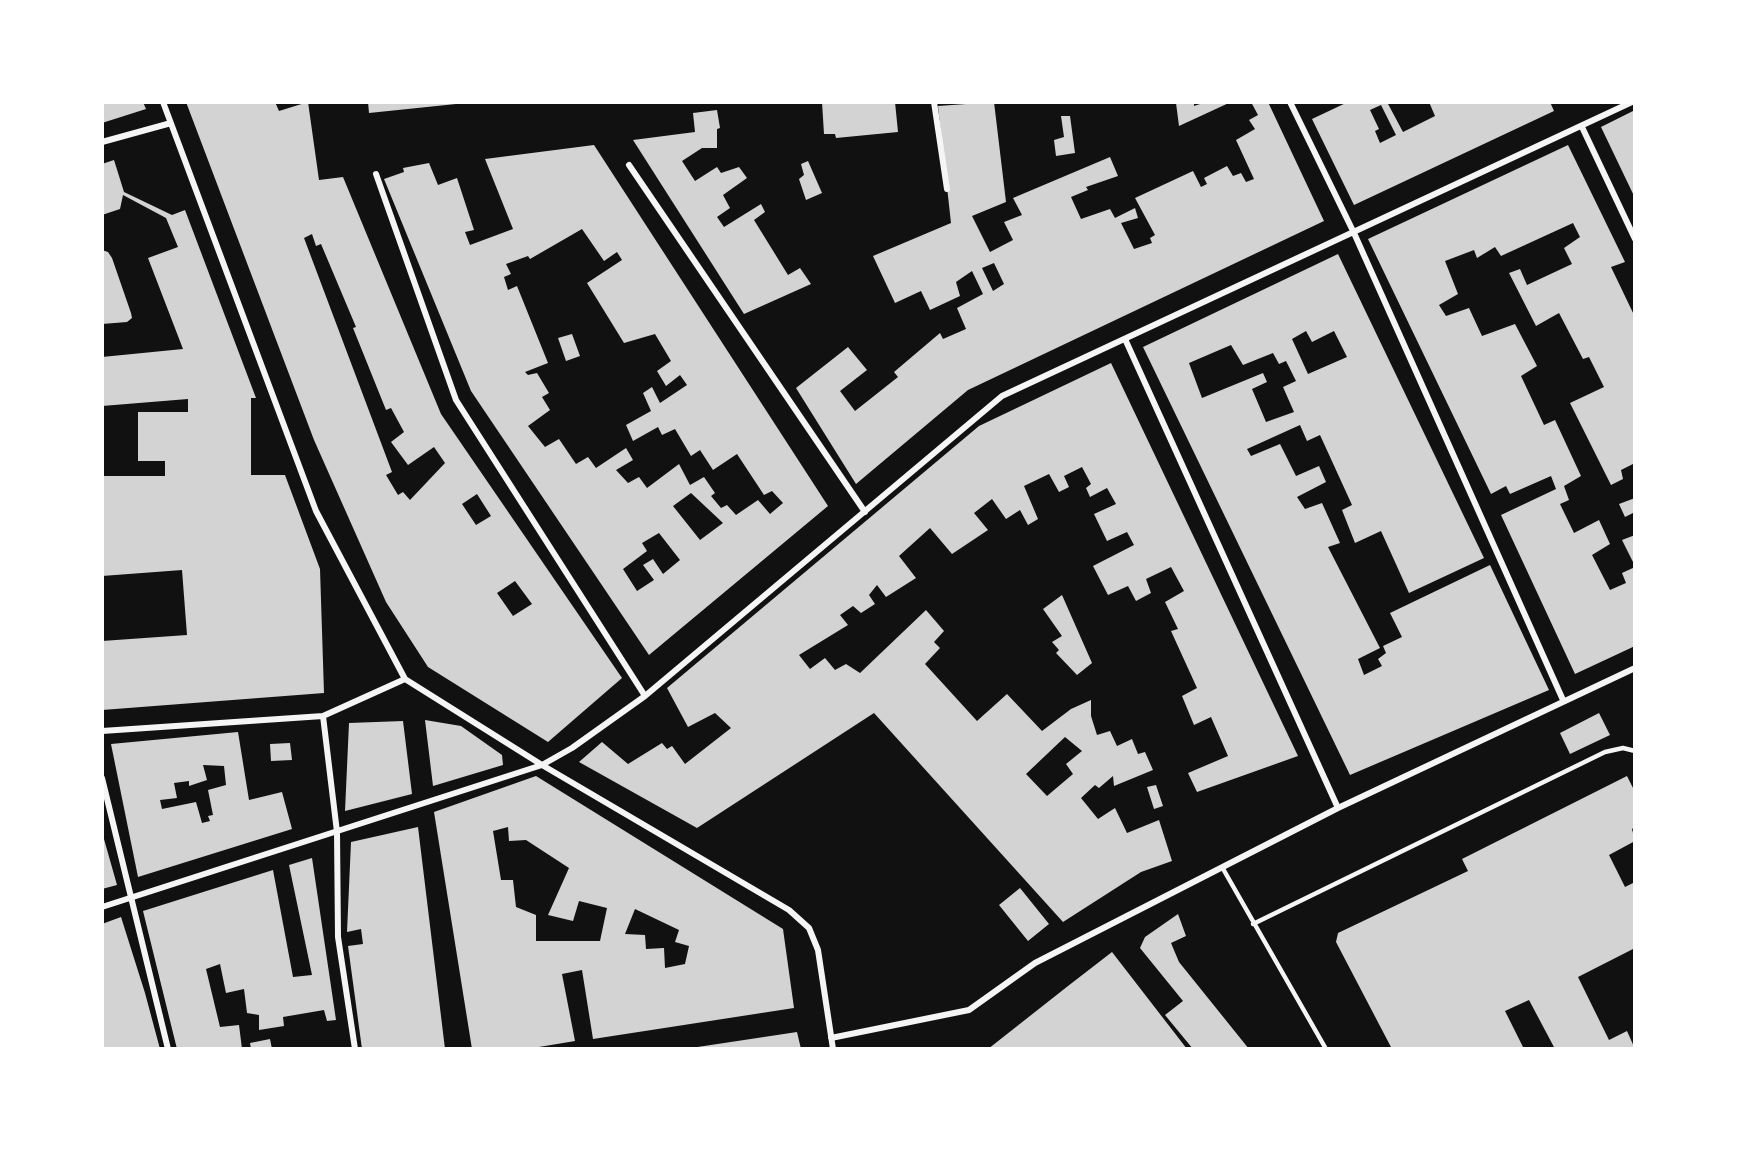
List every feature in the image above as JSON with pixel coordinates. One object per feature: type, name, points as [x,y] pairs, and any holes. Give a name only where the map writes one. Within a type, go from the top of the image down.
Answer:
[{"type":"street","points":[[163,102],[316,511],[405,679],[542,765],[789,910],[809,928],[818,950],[833,1049]]},
{"type":"street","points":[[934,102],[947,189]]},
{"type":"street","points":[[1290,102],[1354,233],[1563,700]]},
{"type":"street","points":[[102,907],[542,765],[572,748],[645,696],[1002,396],[1632,102]]},
{"type":"street","points":[[102,142],[171,123]]},
{"type":"street","points":[[1582,127],[1635,239]]},
{"type":"street","points":[[629,165],[865,512]]},
{"type":"street","points":[[376,174],[456,400],[645,696]]},
{"type":"street","points":[[1125,339],[1338,808]]},
{"type":"street","points":[[831,1038],[969,1010],[1035,963],[1338,808],[1635,668]]},
{"type":"street","points":[[102,731],[323,716],[405,679]]},
{"type":"street","points":[[323,716],[337,832],[338,938],[355,1049]]},
{"type":"street","points":[[102,778],[168,1049]]},
{"type":"lane","points":[[1253,924],[1605,753],[1623,747],[1635,751]]},
{"type":"lane","points":[[1222,867],[1326,1049]]},
{"type":"building","points":[[102,102],[143,102],[146,109],[102,123]]},
{"type":"building","points":[[186,102],[275,102],[279,111],[308,102],[319,180],[343,177],[441,414],[622,678],[548,742],[428,667],[386,602],[314,440]],"holes":[[[312,234],[316,246],[321,244],[356,327],[353,328],[386,410],[391,408],[404,432],[391,442],[408,465],[434,447],[445,463],[410,500],[403,492],[398,495],[386,475],[392,472],[304,238]],[[477,494],[491,516],[476,525],[462,504]],[[515,581],[532,604],[513,616],[497,593]]]},
{"type":"building","points":[[368,102],[456,102],[456,104],[369,113]]},
{"type":"building","points":[[822,102],[895,102],[898,132],[836,138],[835,134],[824,134]]},
{"type":"building","points":[[994,102],[1006,202],[972,216],[990,252],[1013,240],[1004,222],[1022,215],[1013,198],[1110,157],[1118,176],[1086,187],[1088,190],[1071,197],[1081,219],[1110,209],[1115,218],[1135,208],[1138,218],[1121,223],[1134,249],[1152,243],[1150,238],[1155,235],[1135,198],[1193,171],[1201,187],[1207,184],[1204,178],[1227,166],[1233,176],[1241,173],[1246,182],[1254,179],[1236,140],[1255,129],[1249,120],[1258,115],[1251,102],[1268,102],[1324,221],[968,390],[856,484],[796,388],[848,347],[867,370],[840,391],[855,411],[898,377],[894,372],[940,333],[943,339],[966,329],[957,308],[983,294],[972,271],[956,282],[960,296],[930,310],[921,291],[895,303],[873,256],[951,223],[938,106]],"holes":[[[994,263],[1004,284],[993,291],[982,268]]]},
{"type":"building","points":[[1194,102],[1194,106],[1206,102],[1231,102],[1179,126],[1176,103]]},
{"type":"building","points":[[1348,102],[1387,102],[1403,132],[1435,116],[1429,102],[1550,102],[1554,111],[1354,205],[1312,119]],"holes":[[[1381,105],[1396,135],[1380,143],[1375,131],[1379,129],[1370,110]]]},
{"type":"building","points":[[717,110],[720,128],[717,129],[717,148],[702,148],[682,161],[695,181],[717,167],[721,173],[739,167],[747,178],[723,195],[730,208],[717,217],[724,227],[761,204],[765,212],[754,220],[788,275],[800,268],[811,284],[744,314],[633,140],[695,132],[693,113]]},
{"type":"building","points":[[1635,110],[1635,198],[1601,127]]},
{"type":"building","points":[[1061,116],[1070,116],[1075,153],[1056,156],[1054,140],[1064,137]]},
{"type":"building","points":[[594,145],[828,506],[649,655],[471,391],[384,179],[404,172],[403,168],[429,163],[438,185],[457,178],[474,230],[465,232],[470,245],[513,229],[485,159]],"holes":[[[582,229],[604,261],[617,252],[622,260],[587,283],[624,343],[655,334],[671,361],[657,371],[666,386],[680,375],[687,385],[660,403],[652,387],[643,393],[651,411],[626,425],[633,441],[658,427],[662,435],[675,429],[691,456],[700,450],[713,470],[737,454],[764,495],[772,491],[783,503],[770,514],[758,500],[736,515],[727,505],[721,508],[711,496],[715,493],[704,477],[690,485],[679,464],[647,488],[639,477],[628,483],[616,470],[633,460],[626,448],[596,468],[588,457],[576,464],[559,439],[545,447],[528,426],[550,410],[542,397],[549,393],[537,373],[528,375],[525,372],[548,363],[517,286],[508,290],[504,277],[511,274],[506,264],[528,256],[530,259]],[[691,493],[723,523],[700,540],[673,506]],[[659,533],[680,560],[663,574],[653,559],[643,565],[654,580],[637,591],[623,569],[647,551],[642,543]]]},
{"type":"building","points":[[1568,145],[1625,262],[1611,267],[1635,317],[1635,463],[1621,470],[1623,479],[1611,485],[1570,403],[1604,387],[1589,357],[1583,359],[1559,313],[1536,326],[1509,273],[1520,269],[1527,285],[1572,264],[1564,248],[1580,237],[1573,223],[1501,256],[1495,247],[1477,258],[1474,250],[1445,261],[1458,294],[1439,305],[1446,316],[1469,308],[1482,336],[1515,324],[1537,366],[1521,376],[1544,425],[1555,420],[1581,476],[1564,486],[1569,500],[1560,504],[1574,533],[1599,520],[1610,544],[1592,555],[1610,590],[1626,583],[1622,573],[1635,567],[1635,646],[1575,674],[1501,515],[1556,489],[1551,476],[1510,494],[1506,486],[1491,494],[1368,239]]},
{"type":"building","points":[[114,160],[124,192],[172,215],[185,210],[256,398],[251,398],[251,475],[285,475],[320,569],[324,693],[102,710],[102,641],[187,635],[182,570],[102,576],[102,476],[165,476],[165,461],[138,461],[138,412],[188,412],[188,399],[102,406],[102,357],[183,349],[148,258],[178,247],[166,218],[123,195],[120,209],[102,215],[102,164]]},
{"type":"building","points":[[808,161],[822,193],[806,200],[799,179],[804,175],[801,164]]},
{"type":"building","points":[[102,250],[108,252],[112,258],[131,313],[132,318],[127,322],[102,324]]},
{"type":"building","points":[[1338,254],[1484,558],[1409,593],[1381,531],[1355,543],[1342,510],[1352,505],[1320,435],[1307,441],[1300,425],[1247,449],[1251,456],[1280,444],[1296,476],[1319,466],[1326,482],[1297,497],[1305,509],[1322,503],[1340,543],[1328,547],[1380,648],[1358,659],[1364,675],[1382,666],[1378,659],[1386,653],[1383,646],[1402,637],[1390,613],[1490,565],[1549,690],[1350,775],[1143,347]],"holes":[[[1306,331],[1312,342],[1334,331],[1347,357],[1308,374],[1292,339]],[[1231,345],[1243,365],[1273,353],[1279,364],[1286,361],[1296,381],[1283,387],[1294,412],[1266,422],[1252,389],[1267,382],[1263,373],[1202,398],[1189,363]]]},
{"type":"building","points":[[572,334],[580,356],[566,361],[558,338]]},
{"type":"building","points":[[1111,363],[1298,756],[1197,792],[1188,773],[1228,756],[1211,717],[1194,725],[1182,696],[1197,688],[1171,631],[1178,629],[1165,602],[1184,591],[1171,567],[1146,579],[1151,593],[1136,601],[1128,586],[1108,595],[1093,566],[1134,545],[1127,532],[1107,541],[1094,514],[1116,504],[1107,488],[1090,497],[1086,488],[1091,484],[1082,467],[1064,476],[1069,487],[1059,492],[1049,474],[1024,486],[1038,519],[1028,525],[1020,510],[1006,519],[992,499],[974,513],[988,530],[952,554],[930,528],[899,556],[916,578],[886,597],[877,585],[869,595],[875,604],[861,613],[853,606],[840,615],[848,625],[799,655],[810,669],[825,658],[835,670],[846,664],[860,673],[926,610],[944,631],[934,642],[940,648],[925,664],[977,721],[1007,694],[1042,731],[1071,709],[1091,700],[1091,716],[1097,735],[1110,731],[1117,746],[1132,739],[1138,754],[1145,752],[1153,770],[1114,786],[1113,776],[1099,788],[1095,785],[1081,798],[1098,819],[1115,808],[1127,833],[1159,820],[1172,861],[1141,872],[1063,922],[874,713],[697,828],[579,762],[602,742],[628,764],[662,743],[667,749],[672,746],[685,764],[731,728],[715,713],[688,727],[667,688],[979,426]],"holes":[[[1065,737],[1082,751],[1066,764],[1073,774],[1047,796],[1026,774]]]},
{"type":"building","points":[[1635,498],[1635,512],[1625,517],[1619,504]]},
{"type":"building","points":[[1635,535],[1635,566],[1622,540]]},
{"type":"building","points":[[1062,595],[1092,663],[1077,675],[1056,653],[1059,650],[1052,642],[1062,636],[1043,609]]},
{"type":"building","points":[[1599,713],[1610,735],[1570,754],[1560,733]]},
{"type":"building","points":[[425,720],[461,726],[502,755],[503,765],[433,786]]},
{"type":"building","points":[[403,721],[412,794],[345,811],[349,723]]},
{"type":"building","points":[[238,732],[249,800],[282,792],[292,829],[138,877],[111,744]],"holes":[[[203,765],[224,766],[226,785],[208,790],[213,815],[208,816],[210,821],[202,823],[196,802],[162,809],[160,800],[177,798],[174,783],[189,781],[189,786],[207,780]]]},
{"type":"building","points":[[290,743],[292,760],[271,761],[270,744]]},
{"type":"building","points":[[536,776],[783,929],[794,1008],[593,1039],[582,970],[562,974],[575,1041],[527,1049],[472,1049],[434,812]],"holes":[[[508,827],[509,841],[526,840],[569,868],[548,915],[573,921],[579,901],[607,908],[600,941],[536,941],[536,915],[516,907],[513,880],[501,880],[493,831]],[[635,909],[679,930],[675,942],[689,946],[685,964],[665,968],[664,948],[646,949],[645,935],[625,934]]]},
{"type":"building","points":[[1627,776],[1635,792],[1635,827],[1632,829],[1635,841],[1609,855],[1625,887],[1635,882],[1635,948],[1578,977],[1609,1040],[1627,1031],[1635,1049],[1555,1049],[1529,1000],[1505,1011],[1524,1049],[1392,1049],[1336,942],[1338,933],[1468,871],[1462,859]]},
{"type":"building","points":[[1156,785],[1163,806],[1154,809],[1147,787]]},
{"type":"building","points":[[418,827],[445,1049],[362,1049],[348,946],[363,944],[361,929],[347,932],[351,842]]},
{"type":"building","points":[[102,832],[117,885],[102,889]]},
{"type":"building","points":[[312,858],[336,1020],[327,1021],[324,1010],[283,1017],[284,1026],[259,1030],[259,1015],[247,1013],[244,989],[226,993],[220,964],[206,969],[220,1027],[239,1025],[242,1049],[177,1049],[143,911],[273,870],[293,977],[312,975],[289,865]]},
{"type":"building","points":[[1020,888],[1049,924],[1028,941],[999,905]]},
{"type":"building","points":[[1178,914],[1186,936],[1171,943],[1179,962],[1249,1049],[1193,1049],[1165,1015],[1183,1001],[1140,948],[1145,937]]},
{"type":"building","points":[[121,917],[160,1049],[102,1049],[102,924]]},
{"type":"building","points":[[1112,952],[1187,1049],[988,1049],[1068,986]]},
{"type":"building","points":[[797,1032],[801,1049],[691,1049],[691,1048]]},
{"type":"building","points":[[270,1039],[272,1049],[251,1049],[250,1043]]}]
